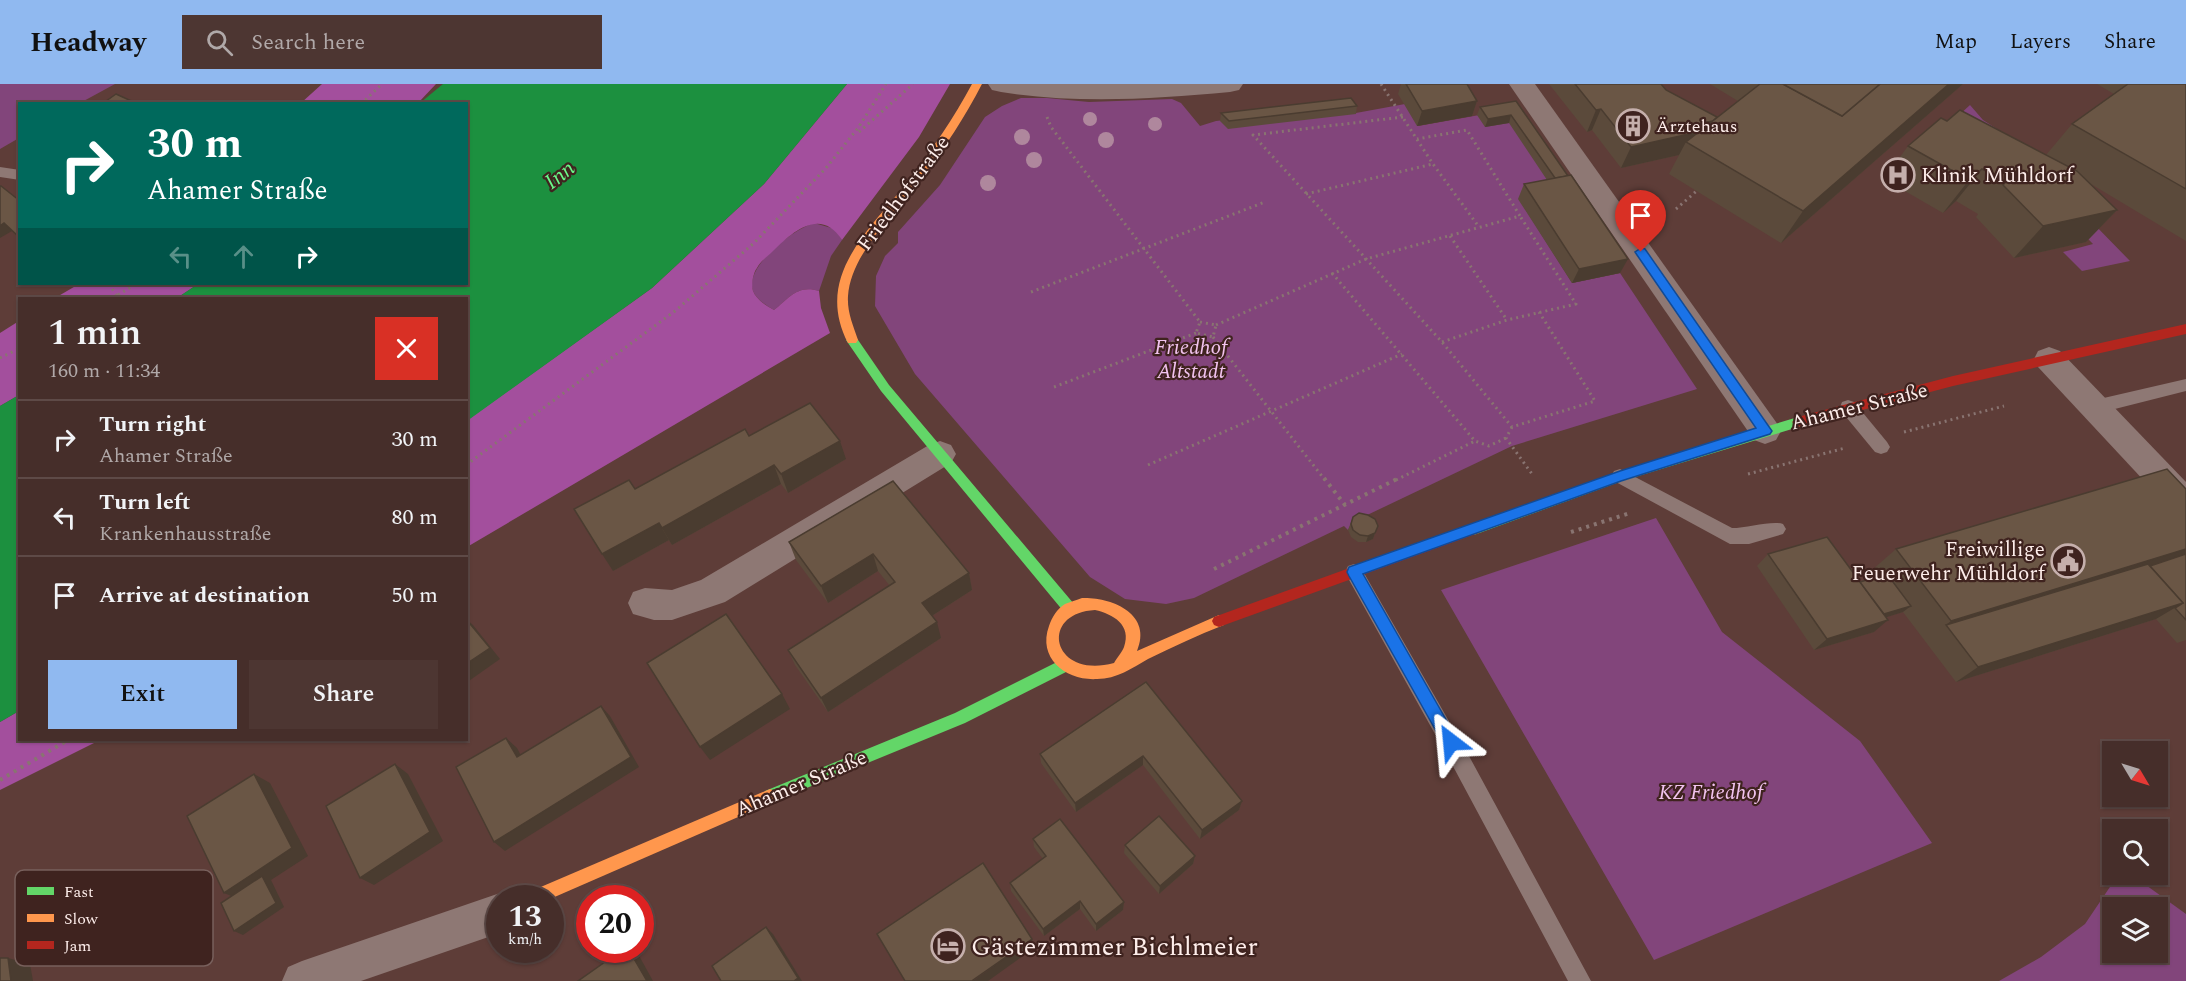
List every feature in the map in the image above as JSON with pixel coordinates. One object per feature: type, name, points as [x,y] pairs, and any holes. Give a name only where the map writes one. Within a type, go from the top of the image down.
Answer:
[{"type":"street","name":"Friedhofstraße","points":[[977,84],[965,109],[932,157],[861,245],[844,280],[841,295],[842,316],[867,362],[940,454],[1069,608]]},
{"type":"street","points":[[1001,84],[1072,94],[1230,84]]},
{"type":"street","points":[[1522,84],[1765,431]]},
{"type":"street","name":"Ahamer Straße","points":[[1121,664],[1196,629],[1620,476],[1848,407],[2049,359],[2156,338],[2186,329]]},
{"type":"street","points":[[2049,359],[2186,504]]},
{"type":"street","points":[[645,603],[658,606],[682,604],[713,591],[940,454]]},
{"type":"street","points":[[1090,602],[1101,603],[1133,619],[1134,642],[1129,655],[1121,664],[1111,671],[1093,674],[1075,672],[1065,665],[1056,655],[1052,642],[1053,629],[1059,618],[1069,608],[1090,602]]},
{"type":"street","name":"Ahamer Straße","points":[[1173,625],[1196,629]]},
{"type":"street","name":"Ahamer Straße","points":[[564,885],[725,815],[960,718],[1065,665]]},
{"type":"street","points":[[302,981],[346,974],[486,919]]},
{"type":"lane","points":[[0,172],[18,174]]},
{"type":"lane","points":[[2094,407],[2186,385]]},
{"type":"lane","points":[[1848,407],[1878,444]]},
{"type":"lane","points":[[1620,476],[1730,536],[1749,537],[1777,529]]},
{"type":"lane","points":[[1354,572],[1457,752],[1580,981]]},
{"type":"path","points":[[364,102],[382,84]]},
{"type":"path","points":[[854,136],[886,84]]},
{"type":"path","points":[[468,464],[642,337],[734,261],[810,187],[854,136],[913,84]]},
{"type":"path","points":[[1381,84],[1433,164],[1479,228]]},
{"type":"path","points":[[1035,90],[1051,127],[1200,322],[1216,325],[1366,259],[1520,216]]},
{"type":"path","points":[[1403,117],[1253,135],[1442,342],[1512,427],[1595,401],[1539,312]]},
{"type":"path","points":[[1417,139],[1467,130],[1576,304],[1507,320],[1442,342]]},
{"type":"path","points":[[1306,194],[1433,164]]},
{"type":"path","points":[[1676,209],[1705,184]]},
{"type":"path","points":[[1031,292],[1144,246],[1265,201]]},
{"type":"path","points":[[1450,236],[1507,320]]},
{"type":"path","points":[[1332,272],[1475,441],[1489,446],[1506,438]]},
{"type":"path","points":[[115,297],[134,285]]},
{"type":"path","points":[[1196,333],[1200,322]]},
{"type":"path","points":[[1212,337],[1216,325]]},
{"type":"path","points":[[1054,387],[1196,333],[1212,337],[1345,505]]},
{"type":"path","points":[[0,358],[18,349]]},
{"type":"path","points":[[1148,465],[1402,354]]},
{"type":"path","points":[[1740,477],[1878,444],[2008,405]]},
{"type":"path","points":[[1214,569],[1475,441]]},
{"type":"path","points":[[1570,532],[1665,502]]},
{"type":"path","points":[[0,780],[66,741]]},
{"type":"green space","points":[[0,84],[115,84],[82,102],[18,102],[18,139],[0,149]]},
{"type":"green space","name":"Friedhof Altstadt","points":[[1021,98],[1089,102],[1172,99],[1181,103],[1200,126],[1216,121],[1349,106],[1356,113],[1405,104],[1418,126],[1513,109],[1568,189],[1519,199],[1572,283],[1620,273],[1697,389],[1512,446],[1363,517],[1351,524],[1348,530],[1344,526],[1194,598],[1166,604],[1125,599],[1090,577],[915,374],[875,306],[876,276],[885,256],[898,243],[898,232],[940,185],[985,117]]},
{"type":"green space","points":[[1970,105],[1983,120],[2008,136],[2130,261],[2082,271],[2063,252],[2093,244],[2052,202],[1934,138]]},
{"type":"green space","points":[[814,223],[835,229],[842,240],[831,256],[819,291],[805,289],[794,293],[774,310],[765,305],[753,291],[752,281],[756,271],[773,250],[795,233]]},
{"type":"green space","name":"KZ Friedhof","points":[[1656,518],[1722,632],[1860,741],[1932,843],[1654,960],[1441,590]]},
{"type":"green space","points":[[2111,885],[2146,885],[2162,897],[2103,897]]},
{"type":"green space","points":[[2102,899],[2102,963],[2168,963],[2168,901],[2186,914],[2186,981],[1999,981],[2041,957],[2085,924]]},
{"type":"shaded area","points":[[322,84],[436,84],[419,102],[302,102]]},
{"type":"shaded area","points":[[847,84],[950,84],[919,137],[842,240],[834,230],[825,225],[807,226],[781,243],[762,261],[753,276],[753,291],[756,297],[774,310],[794,293],[805,289],[819,291],[821,308],[830,333],[468,546],[468,420],[652,288],[764,184]]},
{"type":"shaded area","points":[[77,285],[196,285],[178,297],[57,297]]},
{"type":"shaded area","points":[[18,322],[18,396],[0,406],[0,333]]},
{"type":"shaded area","points":[[18,712],[18,741],[98,741],[0,790],[0,722]]},
{"type":"water","name":"Inn","points":[[443,84],[847,84],[764,184],[652,288],[468,420],[468,297],[178,297],[196,285],[468,285],[468,102],[421,102]]},
{"type":"water","points":[[18,396],[18,712],[0,722],[0,406]]},
{"type":"building","points":[[1406,84],[1467,84],[1477,101],[1422,111]]},
{"type":"building","points":[[1575,84],[1661,84],[1666,90],[1717,117],[1713,121],[1696,124],[1701,130],[1698,132],[1631,147],[1601,109],[1596,110]]},
{"type":"building","points":[[1760,84],[1783,84],[1842,116],[1880,84],[1949,84],[1803,211],[1686,142]]},
{"type":"building","points":[[1783,84],[1880,84],[1842,116]]},
{"type":"building","points":[[2128,84],[2186,84],[2186,189],[2072,124]]},
{"type":"building","points":[[116,94],[134,102],[105,102]]},
{"type":"building","points":[[1351,98],[1357,106],[1229,121],[1221,113]]},
{"type":"building","points":[[1516,101],[1568,176],[1555,178],[1511,115],[1488,119],[1480,107]]},
{"type":"building","points":[[1960,110],[2077,171],[2117,210],[2043,226],[2003,185],[2006,182],[1982,169],[1969,180],[1908,146],[1941,118],[1947,121]]},
{"type":"building","points":[[1571,175],[1628,259],[1579,269],[1524,184]]},
{"type":"building","points":[[1,186],[18,199],[18,236],[4,223],[0,226]]},
{"type":"building","points":[[810,403],[840,441],[781,474],[774,465],[662,528],[659,523],[602,554],[574,509],[629,480],[635,489],[745,429],[749,436]]},
{"type":"building","points":[[2167,469],[2186,489],[2186,549],[1951,621],[1896,549]]},
{"type":"building","points":[[893,481],[969,573],[922,603],[937,622],[821,698],[788,650],[895,582],[873,554],[821,586],[789,542]]},
{"type":"building","points":[[1359,513],[1375,519],[1378,526],[1375,533],[1368,536],[1360,535],[1353,530],[1351,524],[1353,517]]},
{"type":"building","points":[[1827,537],[1888,620],[1827,639],[1768,554]]},
{"type":"building","points":[[2186,554],[2186,620],[2175,608],[2183,603],[2150,566]]},
{"type":"building","points":[[2148,564],[2183,603],[1978,667],[1946,625]]},
{"type":"building","points":[[1887,574],[1911,606],[1884,614],[1860,582]]},
{"type":"building","points":[[726,614],[782,694],[700,747],[647,663]]},
{"type":"building","points":[[468,621],[490,648],[468,663]]},
{"type":"building","points":[[1146,682],[1242,801],[1202,830],[1143,756],[1075,803],[1040,754]]},
{"type":"building","points":[[601,706],[631,757],[494,842],[456,767],[506,738],[517,757]]},
{"type":"building","points":[[395,764],[430,832],[360,878],[326,806]]},
{"type":"building","points":[[254,774],[292,848],[224,893],[187,816]]},
{"type":"building","points":[[1159,816],[1195,856],[1160,886],[1125,845]]},
{"type":"building","points":[[1060,819],[1124,902],[1096,924],[1080,901],[1043,929],[1010,883],[1046,856],[1033,839]]},
{"type":"building","points":[[983,863],[1032,939],[974,981],[905,981],[877,934]]},
{"type":"building","points":[[262,876],[276,903],[234,931],[221,903]]},
{"type":"building","points":[[766,927],[798,978],[794,981],[721,981],[712,966]]},
{"type":"building","points":[[0,958],[8,958],[11,981],[0,981]]},
{"type":"building","points":[[604,963],[637,963],[647,981],[578,981]]},
{"type":"traffic: fast","points":[[852,340],[885,388],[1069,608]]},
{"type":"traffic: fast","points":[[1474,529],[1620,476],[1798,422]]},
{"type":"traffic: fast","points":[[770,796],[960,718],[1065,665]]},
{"type":"traffic: slow","points":[[852,340],[843,317],[842,295],[847,275],[856,256],[938,148],[977,84]]},
{"type":"traffic: slow","points":[[1121,664],[1131,647],[1133,631],[1128,620],[1119,612],[1108,606],[1082,604],[1070,608],[1061,616],[1054,635],[1053,647],[1056,655],[1076,670],[1093,673],[1119,668],[1219,621]]},
{"type":"traffic: slow","points":[[564,885],[770,796]]},
{"type":"traffic: jam","points":[[1798,422],[1953,381],[2186,329]]},
{"type":"traffic: jam","points":[[1219,621],[1474,529]]},
{"type":"place","name":"Ärztehaus","points":[[1633,126]]},
{"type":"place","name":"Klinik Mühldorf","points":[[1898,175]]},
{"type":"place","name":"Freiwillige Feuerwehr Mühldorf","points":[[2068,561]]},
{"type":"place","name":"Gästezimmer Bichlmeier","points":[[948,946]]},
{"type":"route","points":[[1451,742],[1354,572],[1620,476],[1765,431],[1641,252]]}]
